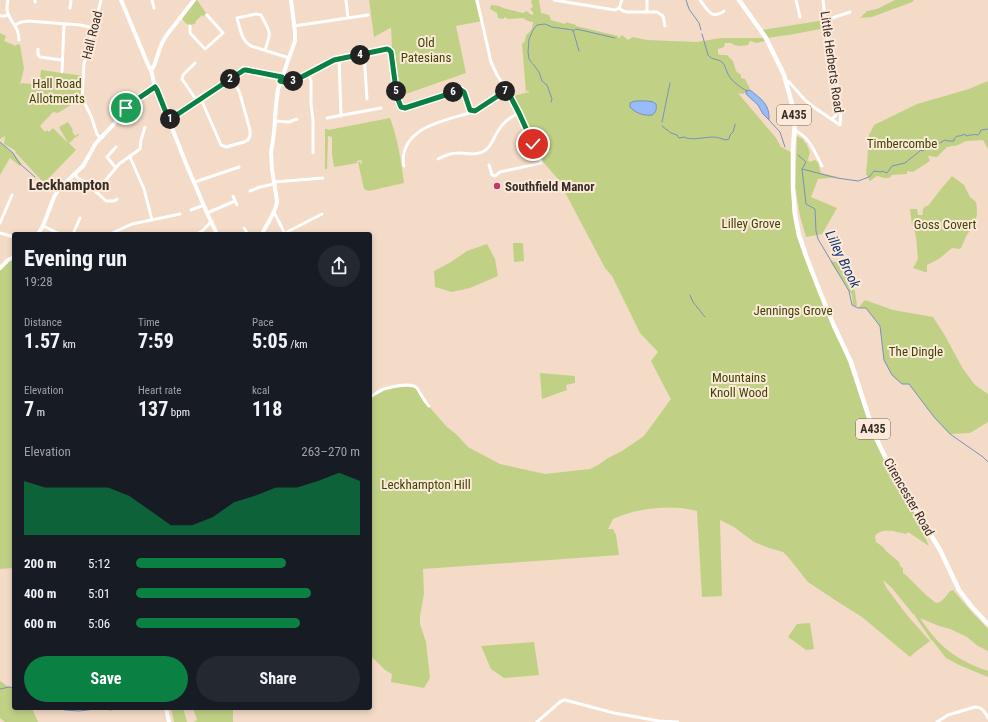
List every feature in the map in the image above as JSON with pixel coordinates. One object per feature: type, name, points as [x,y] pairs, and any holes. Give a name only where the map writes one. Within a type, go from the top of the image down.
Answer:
[{"type":"main road","name":"Cirencester Road","points":[[739,0],[766,38],[786,81],[793,107],[793,193],[796,220],[801,243],[833,323],[851,362],[875,436],[891,469],[940,550],[959,590],[988,624]]},
{"type":"street","points":[[8,0],[7,9],[19,32],[19,40]]},
{"type":"street","points":[[70,8],[71,0]]},
{"type":"street","name":"Hall Road","points":[[100,138],[96,134],[91,116],[82,98],[84,64],[101,0]]},
{"type":"street","points":[[121,0],[151,70],[155,87],[216,232]]},
{"type":"street","points":[[152,0],[154,8]]},
{"type":"street","points":[[151,70],[166,36],[194,0]]},
{"type":"street","points":[[263,232],[274,212],[277,201],[271,157],[277,96],[281,79],[295,41],[291,0]]},
{"type":"street","points":[[346,0],[348,18]]},
{"type":"street","points":[[477,0],[491,62],[519,113],[541,163],[500,172],[495,176],[492,175],[489,165]]},
{"type":"street","points":[[554,0],[568,1],[613,10],[619,8]]},
{"type":"street","points":[[619,8],[622,0]]},
{"type":"street","points":[[647,0],[647,12]]},
{"type":"street","points":[[700,0],[712,14],[718,15],[724,11]]},
{"type":"street","points":[[796,0],[800,18]]},
{"type":"street","name":"Little Herberts Road","points":[[823,0],[826,29],[841,110],[840,125],[832,119]]},
{"type":"street","points":[[619,8],[627,12],[658,12],[663,16],[665,26]]},
{"type":"street","points":[[825,18],[832,18],[850,12]]},
{"type":"street","points":[[265,50],[270,32],[261,15],[256,14],[237,18],[243,37],[251,46],[289,58]]},
{"type":"street","points":[[0,16],[9,15]]},
{"type":"street","points":[[190,26],[191,33],[205,49],[223,33],[207,15]]},
{"type":"street","points":[[294,26],[368,15]]},
{"type":"street","points":[[15,25],[26,21],[87,26],[94,28]]},
{"type":"street","points":[[62,72],[64,24]]},
{"type":"street","points":[[38,49],[38,55],[40,57],[62,60]]},
{"type":"street","points":[[169,120],[242,71],[246,70],[290,82],[334,60],[387,49],[390,51],[391,55],[397,97],[401,107],[405,108],[461,90],[464,92],[472,111]]},
{"type":"street","points":[[364,54],[367,98]]},
{"type":"street","points":[[339,59],[341,116]]},
{"type":"street","points":[[195,63],[183,75],[183,80],[199,100],[221,145],[226,147],[247,141],[250,130],[239,92],[231,78]]},
{"type":"street","points":[[308,74],[311,81],[313,153]]},
{"type":"street","points":[[786,81],[789,82],[815,108],[832,119],[841,110]]},
{"type":"street","points":[[39,232],[54,197],[64,183],[83,166],[96,143],[114,124],[126,108],[155,87]]},
{"type":"street","points":[[404,166],[404,152],[410,141],[417,133],[426,128],[472,111],[476,111],[507,90]]},
{"type":"street","points":[[327,118],[381,108]]},
{"type":"street","points":[[438,159],[455,153],[476,154],[484,151],[491,145],[502,124],[519,113]]},
{"type":"street","points":[[275,121],[289,122],[297,119]]},
{"type":"street","points":[[96,192],[124,160],[140,149],[145,127]]},
{"type":"street","points":[[794,130],[802,133],[807,138],[822,166]]},
{"type":"street","points":[[116,148],[107,158],[116,168]]},
{"type":"street","points":[[130,157],[144,189],[152,220]]},
{"type":"street","points":[[195,182],[238,168]]},
{"type":"street","points":[[74,174],[86,182],[106,201],[114,201],[117,198]]},
{"type":"street","points":[[250,191],[274,183],[323,178]]},
{"type":"street","points":[[0,223],[12,195]]},
{"type":"street","points":[[207,213],[236,203],[233,196]]},
{"type":"street","points":[[191,210],[204,205]]},
{"type":"street","points":[[274,212],[284,232]]},
{"type":"street","points":[[114,232],[132,224],[180,214]]},
{"type":"street","points":[[289,232],[322,214]]},
{"type":"street","points":[[74,232],[80,218]]},
{"type":"street","points":[[200,232],[212,222]]},
{"type":"street","points":[[43,226],[56,232]]},
{"type":"street","points":[[244,228],[247,232]]},
{"type":"street","points":[[0,233],[12,236]]},
{"type":"street","points":[[0,268],[8,260],[12,259]]},
{"type":"street","points":[[372,396],[383,390],[409,385],[416,388],[429,406]]},
{"type":"street","points":[[537,722],[561,701],[566,700],[614,713],[659,721],[678,722]]},
{"type":"street","points":[[937,722],[948,715],[975,707],[982,709],[988,718]]},
{"type":"street","points":[[166,710],[169,722]]},
{"type":"green space","points":[[197,0],[206,13],[195,22],[196,23],[189,25],[185,23],[182,16],[193,2]]},
{"type":"green space","name":"Old Patesians","points":[[369,0],[475,0],[479,17],[482,21],[456,26],[466,73],[397,97],[390,51],[392,47],[392,27],[374,37]]},
{"type":"green space","points":[[532,0],[539,0],[541,13],[549,15],[551,20],[565,24],[566,22],[576,26],[618,36],[618,38],[622,35],[628,40],[633,37],[647,40],[697,42],[721,38],[763,38],[765,41],[757,43],[750,41],[748,45],[741,46],[725,43],[724,47],[718,49],[718,54],[727,55],[733,61],[736,71],[741,75],[741,78],[745,79],[750,89],[743,94],[738,93],[776,138],[781,147],[793,153],[792,211],[797,237],[846,356],[873,436],[897,485],[928,534],[924,534],[929,546],[908,532],[906,534],[894,531],[878,533],[875,536],[876,542],[899,562],[900,566],[903,568],[903,573],[936,603],[946,597],[950,591],[953,590],[988,629],[988,651],[978,646],[967,637],[920,618],[934,637],[949,651],[966,662],[988,671],[988,677],[946,658],[932,641],[915,615],[892,588],[883,580],[886,587],[906,614],[930,641],[910,657],[862,617],[808,582],[783,552],[754,542],[734,527],[720,520],[722,596],[702,597],[697,511],[676,508],[654,508],[633,512],[613,519],[608,529],[613,529],[616,535],[619,555],[423,569],[424,594],[420,624],[426,642],[430,678],[424,688],[391,682],[392,674],[385,670],[373,658],[372,659],[372,396],[391,388],[414,386],[425,402],[447,427],[468,447],[500,464],[545,474],[590,469],[622,451],[644,436],[671,399],[651,361],[658,352],[640,333],[612,276],[605,268],[558,179],[544,163],[513,97],[529,92],[528,90],[526,92],[522,44],[525,41],[526,35],[533,26],[533,22],[523,18],[498,18],[497,13],[490,9],[491,5],[499,6],[523,13],[527,11],[533,15],[533,12],[530,9],[533,7],[531,2]]},
{"type":"green space","points":[[895,0],[914,0],[872,17],[860,18],[867,11],[877,9]]},
{"type":"green space","points":[[825,20],[826,28],[789,35],[768,38],[762,30]]},
{"type":"green space","name":"Hall Road Allotments","points":[[0,33],[6,36],[4,41],[16,46],[17,44],[20,45],[24,68],[20,85],[22,83],[39,85],[41,70],[84,76],[82,98],[58,113],[53,112],[40,126],[45,132],[47,130],[49,132],[53,128],[68,143],[59,127],[68,122],[75,136],[78,134],[79,135],[69,143],[76,150],[44,183],[15,152],[16,151],[4,144],[5,136],[0,139]]},
{"type":"green space","name":"Timbercombe","points":[[988,81],[988,149],[983,140],[966,141],[958,145],[947,147],[937,157],[928,156],[930,161],[913,172],[907,171],[907,174],[892,175],[889,178],[877,176],[870,181],[866,174],[869,135],[874,125],[917,104],[969,89]]},
{"type":"green space","points":[[390,118],[397,142],[404,183],[369,191],[364,189],[358,162],[362,164],[361,160],[357,161],[357,163],[334,167],[332,137],[328,136],[327,169],[325,169],[325,129],[328,130]]},
{"type":"green space","points":[[797,136],[806,143],[810,152],[808,159],[809,162],[815,160],[818,162],[821,173],[838,177],[818,179],[811,197],[837,208],[822,234],[806,237],[800,216],[795,187]]},
{"type":"green space","points":[[0,142],[13,153],[22,164],[20,166],[10,158],[0,175]]},
{"type":"green space","name":"Goss Covert","points":[[952,176],[964,185],[970,197],[976,202],[977,215],[973,228],[966,236],[960,249],[952,248],[939,259],[927,265],[927,272],[913,268],[918,259],[916,237],[912,225],[910,209],[917,209],[918,215],[922,215],[923,208],[928,206]]},
{"type":"green space","points":[[513,243],[523,243],[524,261],[514,262]]},
{"type":"green space","points":[[487,244],[495,259],[498,276],[470,288],[452,292],[435,287],[434,271],[467,251]]},
{"type":"green space","points":[[12,258],[12,568],[0,569],[0,271],[6,262]]},
{"type":"green space","points":[[830,261],[845,263],[850,281],[855,291],[857,306],[853,306],[852,295]]},
{"type":"green space","name":"The Dingle","points":[[865,300],[893,310],[933,317],[963,369],[975,385],[988,394],[988,422],[970,433],[950,434],[934,417],[909,384],[902,384],[892,375],[884,360],[880,326],[866,308],[858,308]]},
{"type":"green space","points":[[540,373],[575,376],[575,383],[566,385],[567,390],[542,399]]},
{"type":"green space","points":[[810,623],[814,649],[806,650],[788,637],[797,624]]},
{"type":"green space","points":[[534,642],[539,675],[504,678],[491,669],[481,646]]},
{"type":"green space","points":[[0,681],[12,688],[12,710],[33,710],[38,722],[5,722],[0,718]]},
{"type":"green space","points":[[171,710],[184,710],[187,722],[174,722]]},
{"type":"green space","points":[[194,710],[233,710],[233,722],[193,722],[197,720]]},
{"type":"water","points":[[750,90],[764,102],[768,110],[769,120],[763,114],[758,105],[746,94],[746,91]]},
{"type":"water","points":[[648,101],[656,104],[656,110],[652,115],[640,114],[630,107],[630,103],[632,102]]},
{"type":"waterway","name":"Lilley Brook","points":[[686,0],[689,9],[699,23],[701,30]]},
{"type":"waterway","points":[[532,63],[529,59],[528,52],[529,39],[537,25],[545,24],[552,27],[573,30],[579,51]]},
{"type":"waterway","points":[[573,31],[576,29],[615,38]]},
{"type":"waterway","name":"Lilley Brook","points":[[702,34],[708,55],[722,62],[731,79],[747,91]]},
{"type":"waterway","points":[[533,64],[539,72],[542,81],[547,85],[552,99],[551,102]]},
{"type":"waterway","points":[[662,122],[670,83]]},
{"type":"waterway","name":"Lilley Brook","points":[[769,120],[780,132],[785,147]]},
{"type":"waterway","points":[[662,126],[671,133],[677,135],[679,138],[684,137],[694,139],[713,137],[726,140],[729,139],[733,132],[735,124]]},
{"type":"waterway","points":[[802,169],[837,178],[858,181],[869,177],[874,171],[882,171],[887,173],[892,166],[905,163],[921,150],[922,151],[930,147],[930,145],[936,145],[945,140],[954,141],[957,136],[965,134],[966,136],[978,135],[981,130],[988,129]]},
{"type":"waterway","points":[[0,142],[13,153],[19,163],[35,177]]},
{"type":"waterway","name":"Lilley Brook","points":[[798,155],[806,162],[802,169],[806,204],[815,209],[818,239],[849,291],[852,305],[858,308],[866,308],[880,326],[884,360],[892,375],[902,384],[909,384],[934,417],[950,434],[988,462]]},
{"type":"waterway","points":[[690,295],[693,302],[705,317]]},
{"type":"waterway","points":[[0,689],[12,688]]},
{"type":"waterway","points":[[65,710],[87,710]]},
{"type":"place","name":"Southfield Manor","points":[[497,186]]},
{"type":"district","name":"Leckhampton","points":[[69,185]]},
{"type":"route","points":[[126,108],[155,87],[169,120],[244,70],[282,77],[280,81],[288,83],[334,60],[387,49],[391,52],[397,97],[400,107],[405,108],[458,90],[463,90],[470,110],[475,111],[507,90],[533,144]]},
{"type":"park label","name":"Lilley Grove","points":[[751,223]]},
{"type":"park label","name":"Jennings Grove","points":[[793,310]]},
{"type":"park label","name":"Mountains Knoll Wood","points":[[739,384]]},
{"type":"park label","name":"Leckhampton Hill","points":[[426,484]]}]
